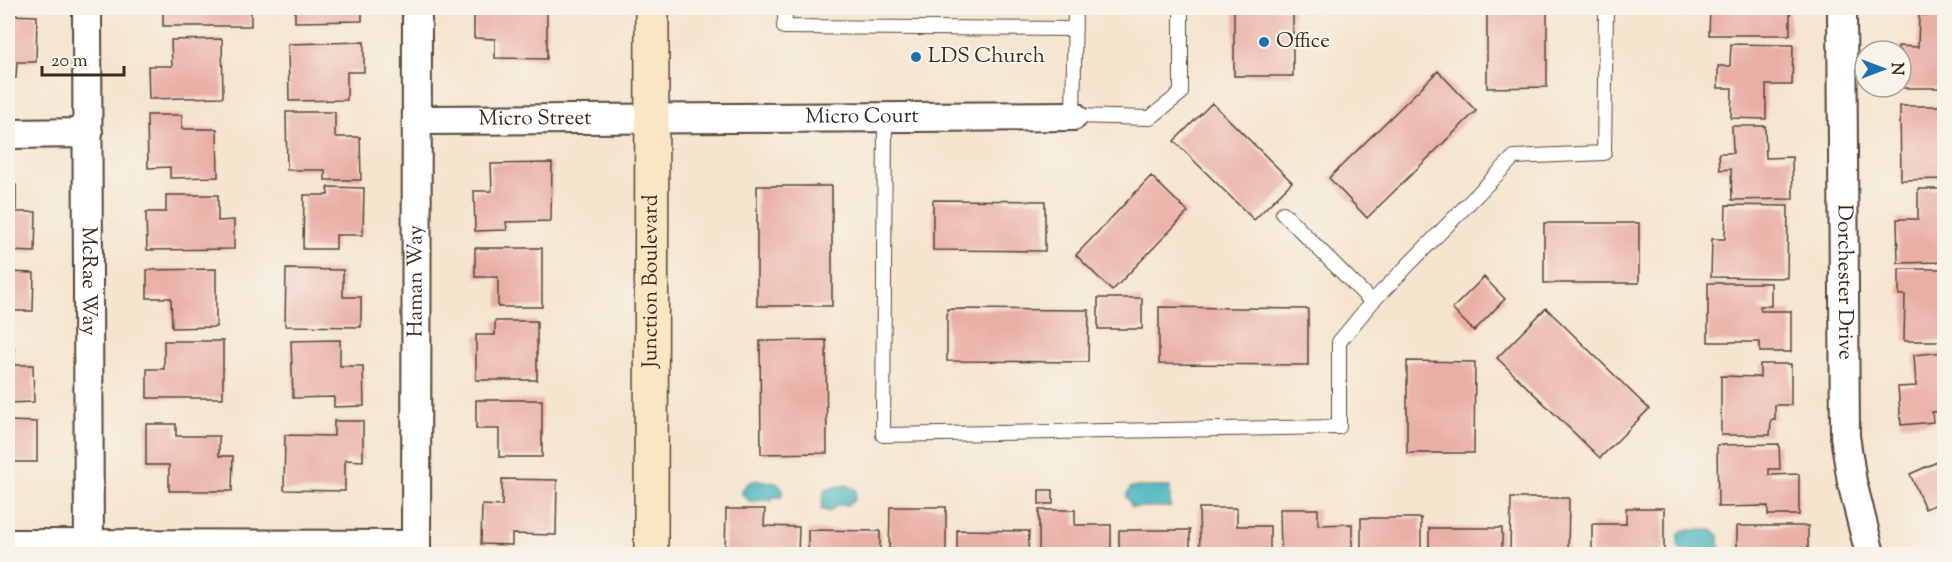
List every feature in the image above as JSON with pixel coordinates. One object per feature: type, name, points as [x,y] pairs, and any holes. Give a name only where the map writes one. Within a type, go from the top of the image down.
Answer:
[{"type":"main road","name":"Junction Boulevard","points":[[651,555],[652,8]]},
{"type":"street","name":"McRae Way","points":[[87,8],[89,549]]},
{"type":"street","name":"Haman Way","points":[[416,550],[417,8]]},
{"type":"street","name":"Dorchester Drive","points":[[1842,8],[1845,436],[1852,482],[1870,555]]},
{"type":"street","name":"Micro Court","points":[[651,118],[1073,116]]},
{"type":"street","name":"Micro Street","points":[[418,120],[651,118]]},
{"type":"street","points":[[8,134],[88,133]]},
{"type":"street","points":[[8,544],[89,549],[416,550]]},
{"type":"lane","points":[[786,8],[784,27],[1075,29]]},
{"type":"lane","points":[[1075,8],[1073,116],[1150,118],[1181,93],[1181,8]]},
{"type":"lane","points":[[885,118],[883,435],[1339,428],[1339,342],[1372,302],[1514,157],[1604,153],[1606,8]]},
{"type":"lane","points":[[1283,213],[1372,302]]},
{"type":"water","points":[[760,480],[779,484],[783,490],[781,497],[773,497],[771,501],[764,499],[752,503],[742,494],[742,491],[748,484]]},
{"type":"water","points":[[847,485],[856,490],[855,499],[848,505],[837,505],[829,512],[821,509],[825,489]]},
{"type":"water","points":[[1131,487],[1170,487],[1170,507],[1132,507],[1126,496]]},
{"type":"water","points":[[1683,530],[1713,530],[1719,536],[1721,550],[1717,554],[1714,551],[1682,551],[1678,546],[1678,536]]},
{"type":"building","points":[[163,8],[251,8],[251,26],[163,26]]},
{"type":"building","points":[[295,8],[362,8],[362,21],[295,22]]},
{"type":"building","points":[[474,8],[547,8],[547,59],[495,58],[495,39],[474,38]]},
{"type":"building","name":"Office","points":[[1234,8],[1293,8],[1293,76],[1234,76]]},
{"type":"building","points":[[1487,8],[1547,8],[1547,87],[1487,88]]},
{"type":"building","points":[[1710,8],[1790,8],[1790,35],[1709,35]]},
{"type":"building","points":[[8,15],[37,16],[36,62],[17,62],[16,78],[8,78]]},
{"type":"building","points":[[1919,15],[1944,15],[1944,88],[1913,88],[1913,47],[1918,47]]},
{"type":"building","points":[[222,39],[223,97],[149,99],[148,66],[172,66],[171,40]]},
{"type":"building","points":[[364,42],[364,72],[347,72],[347,100],[289,101],[288,44]]},
{"type":"building","points":[[1731,44],[1793,45],[1792,85],[1766,85],[1766,119],[1731,118],[1732,88],[1718,88],[1718,66],[1730,66]]},
{"type":"building","points":[[1438,71],[1476,111],[1367,218],[1329,178]]},
{"type":"building","points":[[1212,103],[1292,182],[1254,220],[1174,141]]},
{"type":"building","points":[[1900,106],[1944,106],[1944,179],[1901,180]]},
{"type":"building","points":[[286,112],[335,112],[335,137],[360,137],[361,180],[325,180],[325,170],[287,170]]},
{"type":"building","points":[[147,115],[182,115],[182,129],[217,129],[218,177],[170,178],[170,167],[148,168]]},
{"type":"building","points":[[1732,126],[1765,126],[1766,158],[1792,157],[1793,199],[1732,200],[1731,169],[1720,170],[1719,153],[1733,153]]},
{"type":"building","points":[[552,163],[551,221],[506,222],[507,230],[475,231],[474,191],[492,191],[491,164]]},
{"type":"building","points":[[1151,176],[1188,212],[1112,291],[1076,255]]},
{"type":"building","points":[[8,185],[16,185],[16,212],[36,212],[35,252],[8,251]]},
{"type":"building","points":[[757,186],[832,186],[832,306],[757,306]]},
{"type":"building","points":[[328,187],[364,188],[363,235],[336,235],[336,249],[303,249],[304,195],[328,195]]},
{"type":"building","points":[[1918,189],[1944,189],[1944,262],[1898,263],[1897,219],[1918,219]]},
{"type":"building","points":[[166,195],[218,195],[218,221],[234,220],[234,249],[147,250],[146,212],[166,212]]},
{"type":"building","points":[[933,200],[1045,201],[1045,251],[933,250]]},
{"type":"building","points":[[1726,205],[1788,206],[1787,278],[1711,277],[1712,239],[1725,239]]},
{"type":"building","points":[[1544,223],[1639,223],[1639,283],[1544,283]]},
{"type":"building","points":[[475,248],[542,248],[542,307],[498,307],[498,277],[475,277]]},
{"type":"building","points":[[216,269],[216,327],[172,328],[171,298],[147,298],[147,270]]},
{"type":"building","points":[[286,269],[343,270],[343,297],[361,297],[361,327],[285,326]]},
{"type":"building","points":[[1899,269],[1944,269],[1944,341],[1904,341],[1905,295],[1899,295]]},
{"type":"building","points":[[8,272],[34,273],[33,311],[11,311],[11,327],[8,327]]},
{"type":"building","points":[[1484,277],[1505,299],[1474,331],[1452,309]]},
{"type":"building","points":[[1708,283],[1771,283],[1771,306],[1760,306],[1761,311],[1791,311],[1791,352],[1760,352],[1760,342],[1708,342]]},
{"type":"building","points":[[1098,298],[1142,298],[1142,329],[1098,329]]},
{"type":"building","points":[[1159,307],[1308,309],[1308,365],[1159,364]]},
{"type":"building","points":[[1546,308],[1649,409],[1600,458],[1497,358]]},
{"type":"building","points":[[947,309],[1089,310],[1088,362],[947,361]]},
{"type":"building","points":[[495,321],[537,321],[537,380],[476,380],[476,335],[495,335]]},
{"type":"building","points":[[340,340],[340,366],[363,366],[364,406],[334,407],[334,397],[293,398],[291,341]]},
{"type":"building","points":[[826,340],[827,453],[761,454],[760,341]]},
{"type":"building","points":[[164,341],[223,341],[223,398],[147,398],[147,369],[164,369]]},
{"type":"building","points":[[8,347],[14,347],[14,365],[33,365],[34,402],[8,403]]},
{"type":"building","points":[[1944,352],[1944,411],[1932,412],[1933,422],[1901,425],[1898,387],[1916,386],[1914,355]]},
{"type":"building","points":[[1407,361],[1475,362],[1474,453],[1407,453]]},
{"type":"building","points":[[1760,364],[1791,364],[1791,405],[1775,405],[1775,420],[1771,420],[1770,435],[1721,435],[1721,376],[1760,377]]},
{"type":"building","points":[[476,400],[542,400],[542,457],[499,457],[499,429],[476,429]]},
{"type":"building","points":[[8,421],[37,422],[37,462],[13,462],[12,491],[8,491]]},
{"type":"building","points":[[334,421],[363,421],[363,461],[345,460],[345,491],[284,490],[285,435],[334,436]]},
{"type":"building","points":[[146,424],[176,424],[176,436],[219,436],[219,456],[233,456],[232,491],[169,491],[169,465],[146,465]]},
{"type":"building","points":[[1779,444],[1780,469],[1769,469],[1769,475],[1799,474],[1799,515],[1768,515],[1768,506],[1718,507],[1717,445]]},
{"type":"building","points":[[1944,459],[1944,501],[1925,509],[1910,474]]},
{"type":"building","points":[[502,479],[557,480],[556,535],[512,534],[512,545],[481,544],[482,505],[502,506]]},
{"type":"building","points":[[1039,490],[1053,490],[1053,504],[1039,504]]},
{"type":"building","points":[[1511,498],[1569,498],[1568,554],[1510,554]]},
{"type":"building","points":[[890,507],[946,507],[946,554],[889,554]]},
{"type":"building","points":[[1199,508],[1237,508],[1237,526],[1270,526],[1270,554],[1200,554]]},
{"type":"building","points":[[1626,508],[1664,508],[1664,554],[1592,554],[1592,524],[1626,524]]},
{"type":"building","points":[[726,509],[765,509],[764,526],[799,527],[798,554],[725,554]]},
{"type":"building","points":[[1280,509],[1318,509],[1318,525],[1352,524],[1352,554],[1281,554]]},
{"type":"building","points":[[1039,510],[1075,510],[1075,525],[1111,525],[1111,554],[1039,554]]},
{"type":"building","points":[[1361,518],[1421,518],[1421,554],[1361,554]]},
{"type":"building","points":[[1737,526],[1808,526],[1808,554],[1737,554]]},
{"type":"building","points":[[1429,528],[1502,528],[1502,554],[1429,554]]},
{"type":"building","points":[[808,530],[880,531],[880,554],[808,554]]},
{"type":"building","points":[[957,530],[1029,531],[1028,554],[957,554]]},
{"type":"building","points":[[1119,530],[1190,530],[1190,554],[1119,554]]},
{"type":"place","name":"Office","points":[[1264,42]]},
{"type":"place","name":"LDS Church","points":[[916,57]]}]
